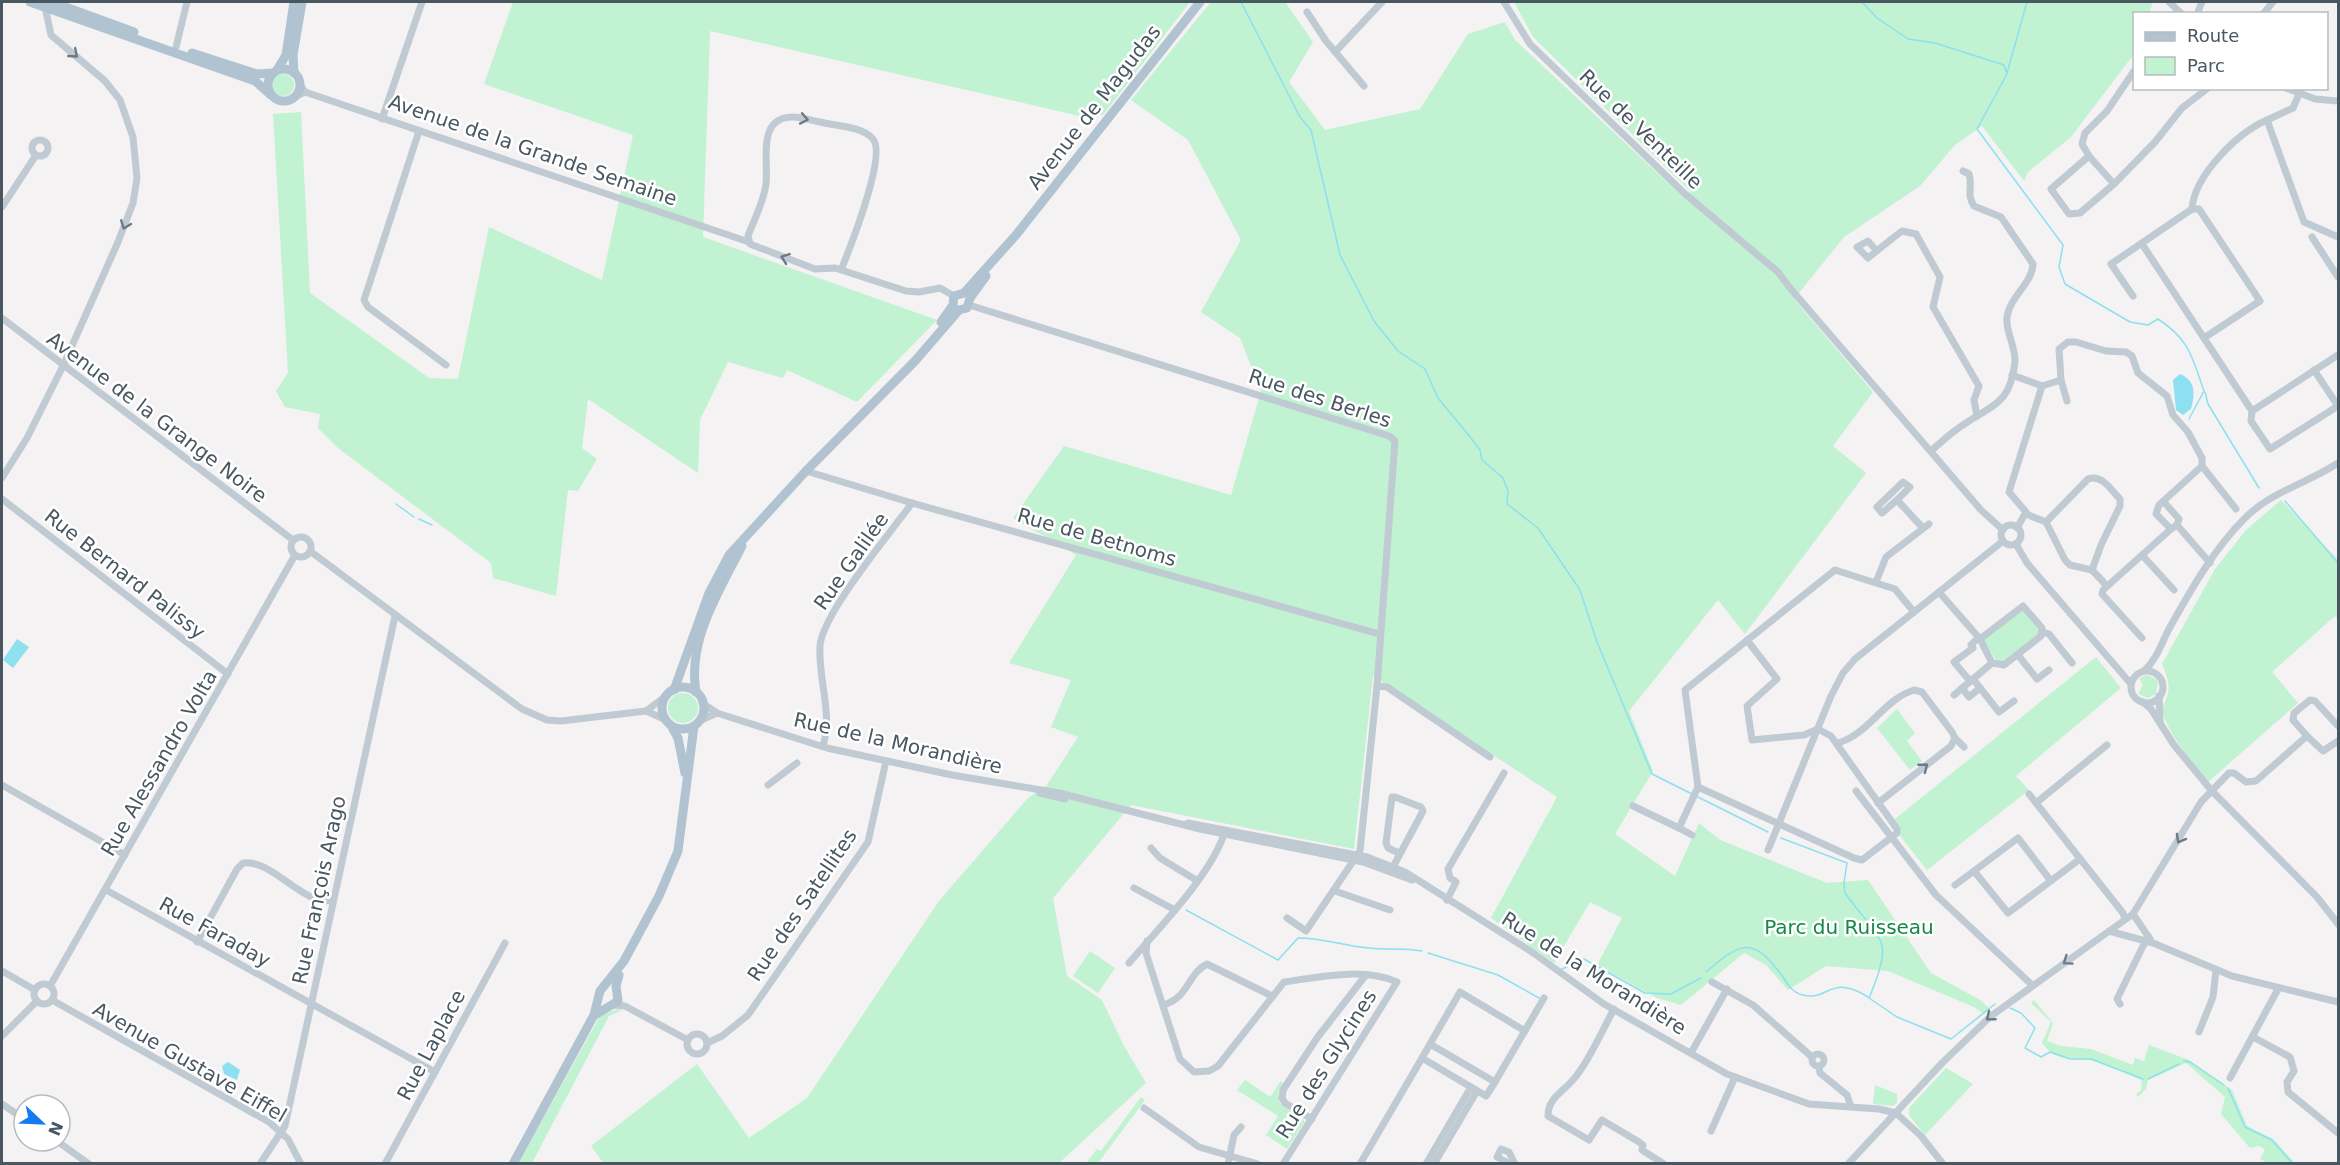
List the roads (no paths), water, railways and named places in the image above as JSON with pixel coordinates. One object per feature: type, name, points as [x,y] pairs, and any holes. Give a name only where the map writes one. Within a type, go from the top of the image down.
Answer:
[{"type":"main road","points":[[30,2],[48,4],[257,74],[286,69],[294,73]]},
{"type":"main road","points":[[272,95],[268,86],[286,55],[294,2]]},
{"type":"main road","points":[[48,4],[255,81],[279,100],[292,98],[298,91],[299,82],[294,73],[294,55],[302,2]]},
{"type":"main road","name":"Avenue de Magudas","points":[[968,299],[1200,2]]},
{"type":"main road","points":[[686,777],[678,738],[662,708],[718,574],[729,555],[806,471],[907,367],[956,304],[968,299]]},
{"type":"main road","points":[[956,304],[968,299]]},
{"type":"main road","points":[[513,1164],[594,1016],[599,994],[624,961],[659,896],[678,851],[685,813],[686,777],[702,703],[696,692],[694,681],[696,659],[703,631],[718,591],[746,537]]},
{"type":"main road","points":[[670,693],[685,688],[696,692]]},
{"type":"main road","points":[[669,723],[683,729],[696,724]]},
{"type":"main road","points":[[594,1016],[610,1006],[618,993],[617,979],[624,961]]},
{"type":"main road","points":[[605,988],[610,987],[618,993]]},
{"type":"main road","points":[[599,999],[610,1006]]},
{"type":"street","points":[[176,47],[187,2]]},
{"type":"street","points":[[382,119],[422,2]]},
{"type":"street","points":[[1335,52],[1382,2]]},
{"type":"street","name":"Rue de Venteille","points":[[1504,2],[1530,44],[1684,193],[1770,265],[1779,280],[1790,288],[1981,510],[2003,530]]},
{"type":"street","points":[[2,478],[27,438],[63,366],[126,224],[135,196],[137,168],[133,137],[118,96],[105,81],[51,35],[48,4]]},
{"type":"street","points":[[1307,12],[1335,52],[1364,86]]},
{"type":"street","points":[[2114,184],[2089,156],[2082,144],[2085,133],[2107,111],[2133,72]]},
{"type":"street","points":[[292,98],[305,92],[299,82]]},
{"type":"street","points":[[2089,156],[2050,189],[2069,214],[2080,213],[2114,184],[2156,142],[2182,108],[2205,90]]},
{"type":"street","points":[[2290,90],[2321,100],[2338,101]]},
{"type":"street","name":"Avenue de la Grande Semaine","points":[[305,92],[749,242],[815,269],[841,270],[906,291],[919,292],[940,288],[956,304]]},
{"type":"street","points":[[2192,209],[2193,195],[2199,183],[2238,137],[2293,108],[2299,94]]},
{"type":"street","points":[[749,242],[749,234],[766,186],[769,133],[775,123],[791,117],[859,131],[875,141],[878,155],[841,270]]},
{"type":"street","points":[[2267,120],[2272,142],[2304,222],[2338,237]]},
{"type":"street","points":[[419,131],[364,300],[368,307],[446,364]]},
{"type":"street","points":[[2,207],[36,155]]},
{"type":"street","points":[[1931,451],[1977,416],[1999,403],[2007,392],[2015,359],[2007,318],[2013,301],[2032,273],[2033,264],[2001,216],[1974,206],[1968,194],[1971,180],[1969,174],[1963,171]]},
{"type":"street","points":[[2133,296],[2111,264],[2192,209],[2199,209],[2260,301],[2204,338]]},
{"type":"street","points":[[1877,251],[1902,231],[1916,234],[1940,277],[1933,307],[1979,386],[1979,392],[1974,400],[1977,416]]},
{"type":"street","points":[[2312,237],[2338,277]]},
{"type":"street","points":[[2142,244],[2252,411],[2251,420],[2270,449],[2338,406],[2314,370]]},
{"type":"street","name":"Rue des Berles","points":[[968,299],[1389,436],[1395,441],[1379,634],[1377,686],[1363,833],[1356,858]]},
{"type":"street","name":"Avenue de la Grange Noire","points":[[2,318],[293,540]]},
{"type":"street","points":[[2067,401],[2061,380],[2059,349],[2068,342],[2076,342],[2114,353],[2126,352],[2132,356],[2138,373],[2167,396],[2173,415],[2188,432],[2202,458],[2202,466],[2236,509]]},
{"type":"street","points":[[2252,411],[2338,354]]},
{"type":"street","points":[[2012,375],[2042,386],[2061,380]]},
{"type":"street","points":[[2042,386],[2009,492],[2024,508],[2026,514],[2046,522],[2065,560],[2070,565],[2092,570],[2105,588]]},
{"type":"street","points":[[2132,684],[2159,652],[2170,629],[2210,563],[2237,526],[2257,507],[2338,463]]},
{"type":"street","points":[[2202,466],[2164,502],[2156,514],[2174,527],[2210,563]]},
{"type":"street","name":"Rue de Betnoms","points":[[806,471],[1379,634]]},
{"type":"street","points":[[2046,522],[2088,479],[2094,477],[2101,479],[2120,499],[2120,506],[2092,570]]},
{"type":"street","points":[[1903,482],[1910,488],[1897,500],[1882,513],[1876,507],[1903,482]]},
{"type":"street","name":"Rue Bernard Palissy","points":[[2,499],[228,674]]},
{"type":"street","points":[[1876,582],[1886,557],[1926,526],[1897,500]]},
{"type":"street","points":[[2142,638],[2102,594],[2105,588],[2174,527],[2179,519],[2164,502]]},
{"type":"street","name":"Rue Galilée","points":[[823,746],[827,714],[820,654],[823,632],[834,611],[912,503]]},
{"type":"street","points":[[2017,528],[2026,514]]},
{"type":"street","points":[[2003,541],[2003,530],[2010,526],[2017,528],[2021,534],[2016,544]]},
{"type":"street","points":[[305,537],[310,542],[310,552],[303,557],[295,555],[291,546],[293,540],[305,537]]},
{"type":"street","points":[[2003,541],[2008,545],[2016,544]]},
{"type":"street","points":[[1767,850],[1843,673],[1855,659],[2003,541]]},
{"type":"street","points":[[2016,544],[2027,563],[2069,617],[2132,684],[2135,697],[2143,702],[2211,790],[2317,897],[2338,924]]},
{"type":"street","points":[[310,552],[534,716],[561,721],[646,711],[670,693]]},
{"type":"street","name":"Rue Alessandro Volta","points":[[50,986],[295,555]]},
{"type":"street","points":[[2142,555],[2174,590]]},
{"type":"street","points":[[1679,828],[1698,787],[1685,690],[1834,570],[1895,589],[1914,612]]},
{"type":"street","points":[[1939,592],[1979,639],[1992,663]]},
{"type":"street","points":[[2014,701],[1999,712],[1980,688],[1954,662],[1973,648],[1971,645],[2023,606],[2043,632],[2049,634],[2059,655],[2072,663]]},
{"type":"street","name":"Rue François Arago","points":[[260,1164],[282,1133],[395,616]]},
{"type":"street","points":[[1954,695],[1992,663],[2004,665],[2043,632]]},
{"type":"street","points":[[1747,640],[1776,679],[1746,706],[1752,740],[1804,735],[1818,729]]},
{"type":"street","points":[[2159,652],[2159,676],[2163,686],[2159,696],[2158,710],[2162,726]]},
{"type":"street","points":[[2018,655],[2037,679],[2049,670]]},
{"type":"street","points":[[2118,669],[2141,673],[2150,671],[2159,676]]},
{"type":"street","points":[[1377,686],[1387,687],[1490,757]]},
{"type":"street","points":[[1962,688],[1969,697],[1980,688]]},
{"type":"street","points":[[1838,743],[1851,739],[1892,703],[1914,690],[1922,692],[1964,747]]},
{"type":"street","points":[[2143,702],[2152,702],[2159,696]]},
{"type":"street","points":[[2338,726],[2316,701],[2310,700],[2294,713],[2293,720],[2323,751],[2338,741]]},
{"type":"street","name":"Rue de la Morandière","points":[[702,703],[717,713],[823,746],[886,761],[1038,791],[1059,793],[1070,798],[1393,867],[1532,952],[1614,1009],[1735,1077],[1809,1104],[1896,1113]]},
{"type":"street","points":[[646,711],[669,723]]},
{"type":"street","points":[[696,724],[717,713]]},
{"type":"street","points":[[1698,787],[1862,860],[1897,830],[1840,751],[1838,743],[1818,729]]},
{"type":"street","points":[[1848,1164],[1974,1031],[2032,985],[2133,914],[2201,802],[2229,773],[2234,773],[2246,782],[2256,782],[2307,736]]},
{"type":"street","points":[[1878,803],[1951,746],[1955,738]]},
{"type":"street","points":[[2036,803],[2107,745]]},
{"type":"street","name":"Rue des Satellites","points":[[707,1042],[722,1036],[748,1015],[868,842],[886,761]]},
{"type":"street","points":[[768,785],[797,763]]},
{"type":"street","points":[[1447,900],[1456,882],[1450,878],[1448,869],[1504,773]]},
{"type":"street","points":[[2,785],[125,855]]},
{"type":"street","points":[[1856,791],[1936,895],[2032,985]]},
{"type":"street","points":[[2029,794],[2125,919]]},
{"type":"street","points":[[1393,867],[1423,811],[1421,807],[1392,797],[1386,843],[1388,848],[1399,853]]},
{"type":"street","points":[[1633,806],[1692,835]]},
{"type":"street","points":[[1129,963],[1175,910],[1221,846],[1225,831]]},
{"type":"street","points":[[1955,885],[2018,838],[2050,881]]},
{"type":"street","points":[[1151,848],[1160,858],[1196,880]]},
{"type":"street","points":[[1287,918],[1306,932],[1356,858]]},
{"type":"street","name":"Rue de la Morandière","points":[[1356,858],[1417,881]]},
{"type":"street","points":[[1974,871],[2008,913],[2080,859]]},
{"type":"street","points":[[197,942],[237,869],[243,863],[255,865],[317,899],[333,900]]},
{"type":"street","points":[[1134,888],[1175,910]]},
{"type":"street","name":"Rue Faraday","points":[[106,890],[435,1072]]},
{"type":"street","points":[[1335,891],[1390,910]]},
{"type":"street","points":[[2133,914],[2149,940]]},
{"type":"street","points":[[2109,931],[2149,940],[2216,970],[2278,989],[2338,1002]]},
{"type":"street","points":[[2120,1004],[2117,999],[2149,940]]},
{"type":"street","points":[[1147,941],[1146,953],[1180,1059],[1189,1069],[1203,1073],[1218,1066],[1284,982],[1344,974],[1365,976]]},
{"type":"street","name":"Rue Laplace","points":[[385,1164],[505,943]]},
{"type":"street","points":[[1163,1005],[1180,997],[1200,969],[1207,964],[1272,996]]},
{"type":"street","points":[[2199,1032],[2213,997],[2216,970]]},
{"type":"street","points":[[2,971],[35,990],[37,1001]]},
{"type":"street","points":[[1312,1119],[1285,1103],[1282,1098],[1284,1090],[1317,1038],[1365,976]]},
{"type":"street","name":"Rue des Glycines","points":[[1283,1164],[1397,982],[1388,978],[1365,976]]},
{"type":"street","points":[[1712,982],[1727,988],[1753,1005],[1812,1057],[1817,1054],[1822,1056],[1824,1062],[1819,1067],[1820,1073],[1832,1086],[1847,1095],[1851,1107]]},
{"type":"street","points":[[35,990],[42,984],[50,986],[53,991],[52,1000],[43,1004],[37,1001]]},
{"type":"street","points":[[1691,1053],[1727,988]]},
{"type":"street","points":[[2230,1077],[2278,989]]},
{"type":"street","points":[[1360,1164],[1460,992],[1525,1031]]},
{"type":"street","points":[[618,993],[625,1006]]},
{"type":"street","points":[[1422,1058],[1486,1096],[1544,998]]},
{"type":"street","name":"Avenue Gustave Eiffel","points":[[52,1000],[269,1122],[282,1133],[301,1164]]},
{"type":"street","points":[[2,1036],[37,1001]]},
{"type":"street","points":[[610,1006],[625,1006],[688,1040]]},
{"type":"street","points":[[1614,1009],[1573,1080],[1557,1094],[1549,1108],[1548,1116],[1588,1140],[1602,1120],[1639,1142],[1642,1150],[1664,1164]]},
{"type":"street","points":[[698,1035],[707,1042],[704,1052],[695,1054],[688,1048],[688,1040],[698,1035]]},
{"type":"street","points":[[2253,1037],[2290,1058],[2294,1071],[2288,1082],[2288,1092],[2332,1131],[2338,1133]]},
{"type":"street","points":[[1430,1044],[1495,1082]]},
{"type":"street","points":[[1711,1131],[1735,1077]]},
{"type":"street","points":[[1426,1164],[1474,1089]]},
{"type":"street","points":[[1434,1164],[1474,1089]]},
{"type":"street","points":[[1144,1108],[1199,1147],[1228,1160],[1258,1164]]},
{"type":"street","points":[[1896,1113],[1921,1136],[1943,1164]]},
{"type":"street","points":[[1228,1160],[1234,1135],[1241,1127]]},
{"type":"street","points":[[1510,1164],[1498,1159],[1497,1154],[1502,1149],[1509,1152],[1515,1164]]},
{"type":"street","points":[[72,1152],[88,1164]]},
{"type":"water","points":[[2180,374],[2189,380],[2193,388],[2191,409],[2183,415],[2176,410],[2173,380]]},
{"type":"water","points":[[17,639],[29,647],[13,668],[3,660]]},
{"type":"water","points":[[228,1062],[240,1070],[237,1080],[224,1074],[222,1066]]},
{"type":"waterway","points":[[1241,2],[1300,117],[1311,130],[1340,255],[1374,321],[1398,351],[1425,369],[1438,398],[1480,450],[1482,460],[1503,478],[1508,491],[1507,504],[1538,528],[1580,590],[1597,642],[1652,774],[1692,794]]},
{"type":"waterway","points":[[1862,2],[1877,18],[1908,39],[1935,43],[2004,65],[2007,74],[1977,129],[2063,245],[2059,267],[2065,284],[2130,322],[2148,325],[2158,319],[2177,334],[2189,350],[2204,391],[2189,419]]},
{"type":"waterway","points":[[2007,73],[2027,2]]},
{"type":"waterway","points":[[2205,392],[2208,404],[2259,488]]},
{"type":"waterway","points":[[2285,501],[2338,563]]},
{"type":"waterway","points":[[396,504],[414,517]]},
{"type":"waterway","points":[[419,519],[432,525]]},
{"type":"waterway","points":[[1698,797],[1768,832]]},
{"type":"waterway","points":[[1781,838],[1847,863],[1845,893],[1875,931],[1882,950],[1882,962],[1869,998],[1897,1017],[1951,1039],[1995,1004]]},
{"type":"waterway","points":[[1186,910],[1278,960],[1298,938],[1369,948],[1422,951]]},
{"type":"waterway","points":[[1706,972],[1738,949],[1755,949],[1773,964],[1791,988],[1799,994],[1811,996],[1837,988],[1845,988],[1868,997]]},
{"type":"waterway","points":[[1428,953],[1498,975],[1539,998]]},
{"type":"waterway","points":[[1562,969],[1584,959],[1645,993],[1671,994],[1701,978]]},
{"type":"waterway","points":[[2010,1008],[2021,1013],[2035,1028],[2025,1048],[2041,1057],[2050,1052],[2070,1059],[2091,1059],[2143,1079]]},
{"type":"waterway","points":[[2184,1061],[2190,1062],[2224,1085]]},
{"type":"waterway","points":[[2148,1079],[2179,1064]]},
{"type":"waterway","points":[[2228,1088],[2245,1127],[2272,1140],[2293,1164]]},
{"type":"park label","name":"Parc du Ruisseau","points":[[1849,927]]}]
